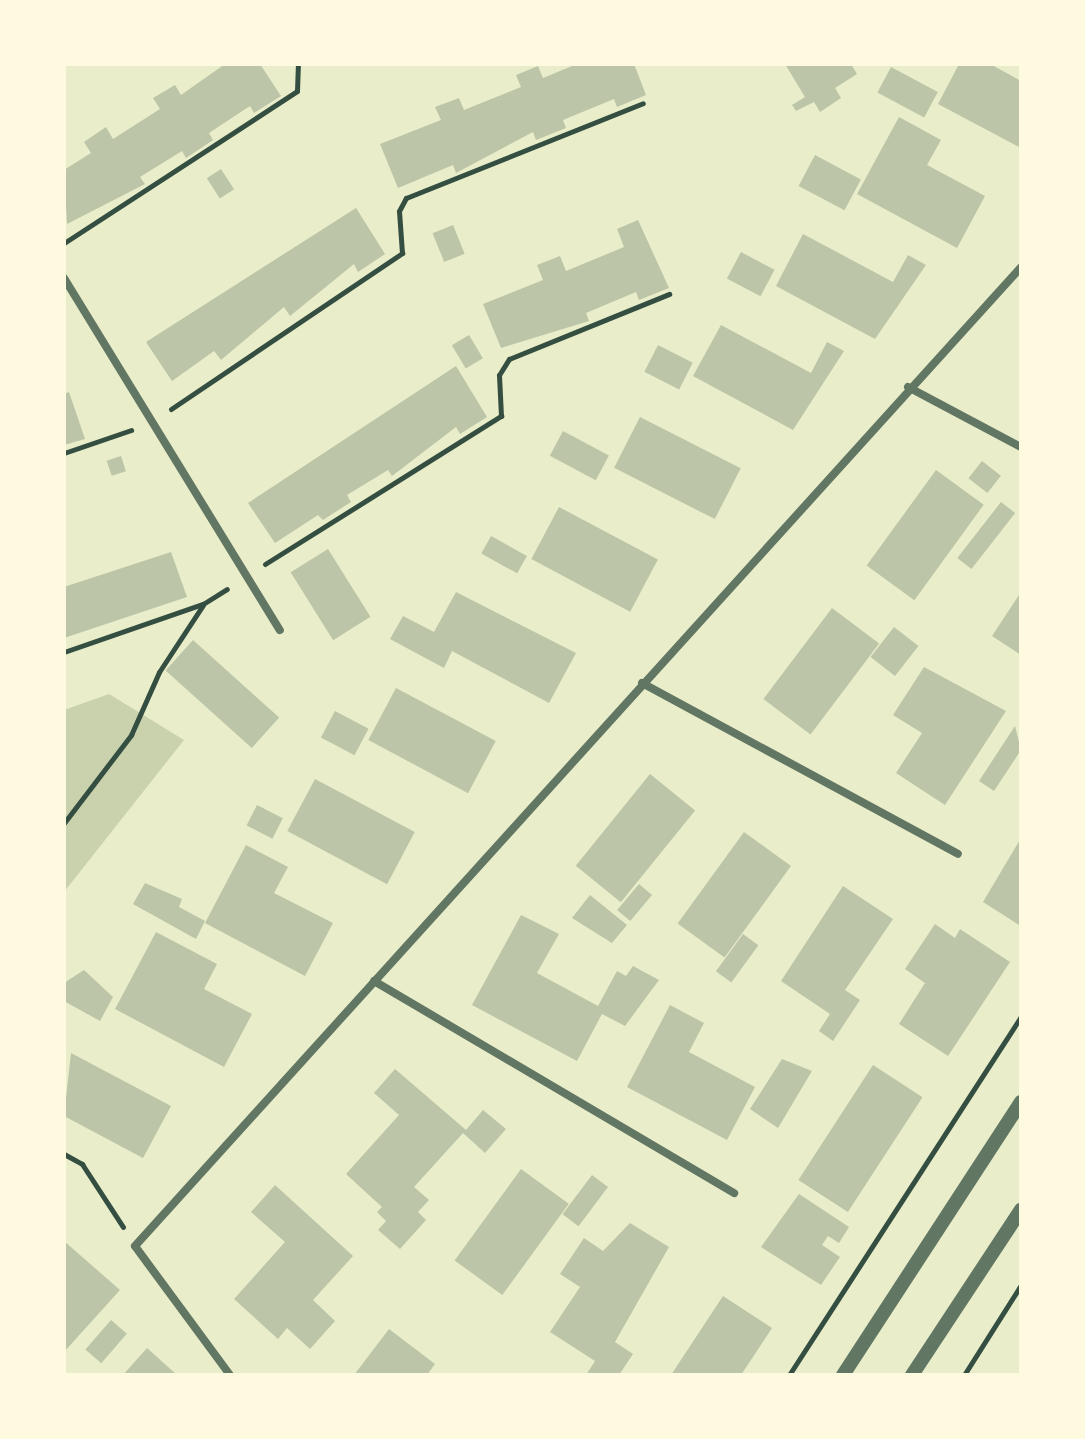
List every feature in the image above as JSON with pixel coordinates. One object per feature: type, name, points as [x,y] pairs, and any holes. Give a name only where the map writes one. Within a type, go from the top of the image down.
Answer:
[{"type":"street","points":[[230,1375],[135,1246],[908,387],[1021,267]]},
{"type":"street","points":[[64,278],[249,574],[280,630]]},
{"type":"street","points":[[908,387],[1021,447]]},
{"type":"street","points":[[642,683],[958,854]]},
{"type":"street","points":[[374,981],[734,1193]]},
{"type":"street","points":[[843,1375],[1021,1102]]},
{"type":"street","points":[[912,1375],[1021,1210]]},
{"type":"path","points":[[64,243],[297,91],[298,64]]},
{"type":"path","points":[[64,453],[152,422],[402,253],[399,211],[406,198],[643,103]]},
{"type":"path","points":[[64,652],[203,604],[501,416],[499,375],[509,359],[669,294]]},
{"type":"path","points":[[64,823],[131,735],[159,672],[203,604]]},
{"type":"path","points":[[789,1375],[1021,1016]]},
{"type":"path","points":[[64,1154],[82,1164],[135,1246]]},
{"type":"path","points":[[964,1375],[1021,1285]]},
{"type":"green space","points":[[109,694],[184,740],[64,892],[64,710]]},
{"type":"building","points":[[225,64],[260,64],[281,96],[254,113],[250,106],[209,133],[213,140],[186,158],[182,151],[140,177],[145,184],[67,224],[64,170],[91,153],[84,142],[106,127],[113,139],[160,109],[153,98],[175,85],[181,95]]},
{"type":"building","points":[[577,64],[634,64],[646,95],[617,107],[614,99],[563,120],[566,128],[536,140],[533,132],[456,173],[453,165],[398,188],[380,144],[441,120],[435,107],[459,98],[464,110],[521,87],[516,75],[538,66],[543,78]]},
{"type":"building","points":[[785,64],[851,64],[857,74],[835,88],[841,98],[820,112],[814,102],[796,111],[792,105],[805,97]]},
{"type":"building","points":[[959,64],[990,64],[1021,81],[1021,148],[938,104]]},
{"type":"building","points":[[891,67],[938,92],[924,117],[877,93]]},
{"type":"building","points":[[899,117],[941,140],[927,165],[985,196],[957,248],[857,194]]},
{"type":"building","points":[[815,155],[861,179],[844,210],[799,186]]},
{"type":"building","points":[[221,169],[234,189],[220,198],[207,178]]},
{"type":"building","points":[[356,208],[385,254],[358,272],[354,264],[290,316],[284,307],[221,360],[214,351],[172,381],[146,342]]},
{"type":"building","points":[[638,220],[669,288],[639,300],[636,292],[586,313],[589,321],[501,348],[483,304],[543,280],[537,265],[560,256],[566,271],[624,247],[617,229]]},
{"type":"building","points":[[453,225],[465,254],[444,262],[433,233]]},
{"type":"building","points":[[803,234],[893,282],[908,255],[926,265],[875,339],[776,286]]},
{"type":"building","points":[[741,252],[775,270],[760,296],[727,278]]},
{"type":"building","points":[[721,325],[811,373],[827,342],[844,351],[793,430],[693,376]]},
{"type":"building","points":[[469,335],[483,358],[466,368],[452,345]]},
{"type":"building","points":[[658,345],[693,363],[679,389],[644,372]]},
{"type":"building","points":[[456,366],[487,417],[460,434],[456,427],[392,476],[388,470],[347,495],[351,502],[323,520],[318,515],[275,543],[248,503]]},
{"type":"building","points":[[69,392],[85,439],[64,445],[64,394]]},
{"type":"building","points":[[640,417],[741,468],[715,519],[614,468]]},
{"type":"building","points":[[563,431],[609,455],[596,480],[550,456]]},
{"type":"building","points":[[121,456],[126,471],[112,476],[107,461]]},
{"type":"building","points":[[982,461],[1001,476],[987,493],[968,478]]},
{"type":"building","points":[[936,470],[984,505],[914,600],[867,565]]},
{"type":"building","points":[[1001,502],[1015,513],[971,569],[957,558]]},
{"type":"building","points":[[559,507],[658,560],[630,612],[531,559]]},
{"type":"building","points":[[491,536],[527,556],[517,573],[481,553]]},
{"type":"building","points":[[328,549],[370,617],[333,640],[291,572]]},
{"type":"building","points":[[171,552],[187,597],[64,638],[64,587]]},
{"type":"building","points":[[456,592],[576,653],[549,703],[452,651],[444,668],[390,639],[403,616],[434,632]]},
{"type":"building","points":[[1021,592],[1021,655],[992,636]]},
{"type":"building","points":[[832,608],[879,644],[811,735],[763,699]]},
{"type":"building","points":[[894,627],[918,646],[895,676],[871,657]]},
{"type":"building","points":[[193,640],[279,718],[252,748],[166,670]]},
{"type":"building","points":[[924,667],[1006,711],[945,805],[896,773],[922,733],[893,715]]},
{"type":"building","points":[[396,688],[496,741],[468,793],[368,740]]},
{"type":"building","points":[[335,711],[369,729],[354,755],[321,737]]},
{"type":"building","points":[[1015,726],[1021,750],[994,791],[979,781]]},
{"type":"building","points":[[650,774],[695,811],[621,902],[576,866]]},
{"type":"building","points":[[315,779],[415,832],[387,884],[287,831]]},
{"type":"building","points":[[257,805],[283,818],[272,839],[247,825]]},
{"type":"building","points":[[744,832],[791,866],[725,958],[678,923]]},
{"type":"building","points":[[1021,838],[1021,921],[1019,925],[983,902]]},
{"type":"building","points":[[246,845],[288,867],[274,893],[333,923],[305,976],[205,923]]},
{"type":"building","points":[[145,883],[182,899],[179,907],[205,921],[196,939],[133,904]]},
{"type":"building","points":[[639,884],[652,895],[630,921],[617,910]]},
{"type":"building","points":[[843,886],[893,919],[845,990],[860,1000],[833,1041],[819,1031],[830,1014],[781,981]]},
{"type":"building","points":[[590,895],[627,925],[612,943],[572,918]]},
{"type":"building","points":[[521,915],[559,934],[537,973],[598,1006],[617,971],[626,976],[633,966],[659,980],[625,1026],[602,1014],[577,1061],[472,1005]]},
{"type":"building","points":[[935,924],[955,938],[960,929],[1010,962],[948,1056],[899,1024],[925,983],[905,969]]},
{"type":"building","points":[[156,932],[217,964],[204,989],[252,1014],[224,1067],[115,1009]]},
{"type":"building","points":[[743,934],[758,945],[731,982],[716,971]]},
{"type":"building","points":[[84,970],[113,997],[100,1021],[64,1001],[64,983]]},
{"type":"building","points":[[670,1005],[704,1023],[689,1052],[755,1087],[727,1140],[627,1087]]},
{"type":"building","points":[[71,1053],[171,1106],[143,1158],[64,1116]]},
{"type":"building","points":[[782,1059],[812,1071],[778,1128],[750,1109]]},
{"type":"building","points":[[873,1065],[922,1097],[848,1212],[798,1180]]},
{"type":"building","points":[[395,1069],[466,1130],[483,1110],[506,1129],[485,1153],[463,1133],[414,1187],[429,1200],[418,1212],[426,1220],[400,1249],[378,1230],[386,1221],[377,1212],[382,1207],[346,1174],[399,1115],[374,1093]]},
{"type":"building","points":[[521,1169],[569,1204],[502,1295],[455,1260]]},
{"type":"building","points":[[592,1175],[608,1187],[578,1226],[563,1214]]},
{"type":"building","points":[[275,1185],[353,1256],[313,1300],[335,1321],[310,1349],[287,1328],[278,1339],[234,1299],[285,1242],[251,1212]]},
{"type":"building","points":[[799,1194],[849,1227],[839,1243],[828,1236],[822,1245],[840,1257],[821,1285],[761,1247]]},
{"type":"building","points":[[630,1223],[669,1247],[615,1342],[633,1354],[619,1375],[586,1375],[595,1361],[550,1332],[580,1287],[560,1274],[584,1238],[603,1251]]},
{"type":"building","points":[[64,1241],[120,1290],[64,1352]]},
{"type":"building","points":[[723,1296],[772,1328],[741,1375],[671,1375]]},
{"type":"building","points":[[111,1320],[127,1334],[101,1363],[85,1349]]},
{"type":"building","points":[[389,1329],[435,1364],[427,1375],[354,1375]]},
{"type":"building","points":[[147,1348],[177,1375],[123,1375]]}]
